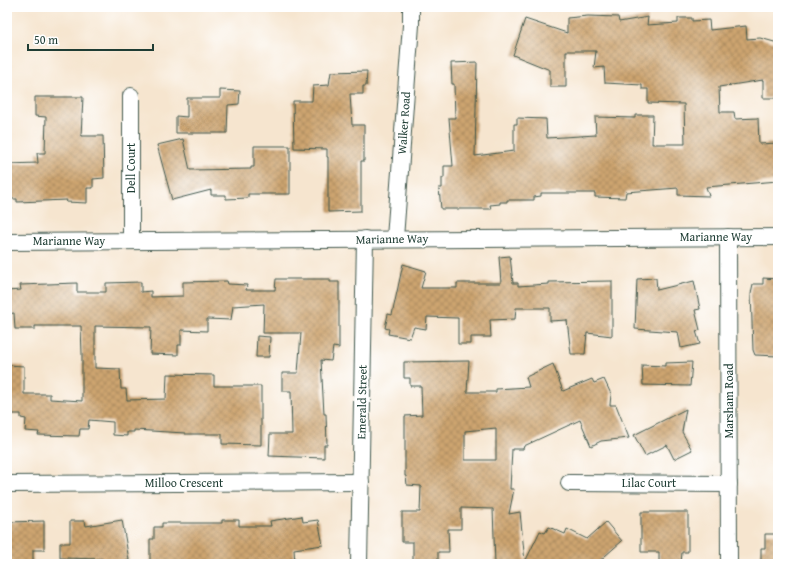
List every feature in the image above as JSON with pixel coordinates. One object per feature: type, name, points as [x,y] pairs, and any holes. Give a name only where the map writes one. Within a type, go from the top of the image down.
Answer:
[{"type":"street","name":"Walker Road","points":[[395,238],[412,25],[411,7]]},
{"type":"street","name":"Dell Court","points":[[131,96],[131,241]]},
{"type":"street","name":"Marsham Road","points":[[728,237],[729,564]]},
{"type":"street","name":"Marianne Way","points":[[7,242],[395,238],[778,237]]},
{"type":"street","name":"Emerald Street","points":[[359,564],[364,239]]},
{"type":"street","name":"Milloo Crescent","points":[[7,484],[361,482]]},
{"type":"street","name":"Lilac Court","points":[[569,483],[729,484]]},
{"type":"building","points":[[588,16],[618,17],[619,22],[648,17],[647,25],[678,23],[678,18],[692,18],[692,21],[709,20],[710,30],[746,26],[747,39],[760,38],[778,43],[778,98],[763,98],[763,80],[719,87],[720,112],[734,112],[735,119],[758,118],[759,144],[778,143],[778,181],[706,187],[709,196],[678,195],[678,188],[626,192],[625,198],[595,197],[595,193],[541,193],[541,196],[534,197],[534,200],[507,200],[507,202],[500,202],[500,204],[490,205],[491,209],[441,209],[439,188],[442,188],[444,166],[453,166],[449,118],[455,118],[454,84],[452,84],[451,63],[477,62],[475,156],[514,151],[514,124],[517,124],[517,118],[546,119],[547,138],[596,135],[595,117],[635,118],[635,115],[653,115],[652,144],[685,144],[684,104],[648,103],[648,89],[642,89],[642,85],[605,83],[604,67],[594,68],[596,51],[566,51],[566,87],[550,87],[550,70],[513,55],[525,19],[567,33],[567,18]]},
{"type":"building","points":[[367,71],[366,86],[363,86],[363,94],[350,94],[352,125],[364,125],[364,161],[361,161],[361,211],[328,212],[327,149],[294,148],[293,101],[312,101],[313,86],[329,85],[331,72]]},
{"type":"building","points":[[220,90],[240,91],[239,104],[228,105],[227,133],[176,133],[176,116],[187,117],[187,98],[220,98]]},
{"type":"building","points":[[35,97],[83,97],[81,136],[103,136],[104,178],[93,179],[93,188],[87,188],[87,203],[66,202],[67,200],[17,202],[17,199],[7,199],[7,164],[38,163],[37,153],[45,153],[46,117],[35,116]]},
{"type":"building","points":[[183,139],[190,170],[251,169],[251,167],[254,167],[254,146],[290,146],[290,194],[248,194],[248,198],[226,199],[226,195],[211,195],[211,190],[172,200],[157,145]]},
{"type":"building","points":[[510,256],[513,283],[518,283],[518,286],[549,284],[549,282],[612,281],[612,336],[587,333],[585,354],[571,354],[567,320],[550,321],[550,308],[516,308],[515,319],[490,320],[491,337],[471,337],[471,344],[458,344],[458,318],[427,317],[426,329],[414,327],[410,338],[388,334],[389,329],[385,328],[388,314],[392,315],[403,264],[426,271],[421,288],[457,288],[457,283],[501,283],[499,257]]},
{"type":"building","points":[[656,278],[657,290],[694,281],[700,309],[695,310],[700,330],[696,331],[700,344],[681,348],[678,332],[635,329],[637,279]]},
{"type":"building","points":[[763,278],[778,279],[778,356],[755,355],[753,350],[751,293],[753,284],[763,284]]},
{"type":"building","points":[[276,279],[330,279],[330,282],[339,282],[339,348],[333,347],[331,361],[321,360],[327,445],[324,445],[324,458],[269,456],[270,434],[292,434],[291,391],[282,391],[282,373],[298,373],[301,333],[263,333],[264,304],[233,306],[231,320],[207,319],[207,331],[181,330],[181,345],[178,345],[178,355],[150,354],[151,327],[95,326],[95,368],[120,369],[121,389],[126,389],[127,400],[166,399],[167,374],[214,375],[214,386],[261,386],[261,445],[222,444],[222,434],[185,434],[134,430],[134,432],[127,432],[127,436],[113,435],[113,422],[89,420],[88,429],[80,429],[79,436],[38,435],[39,432],[25,431],[26,419],[21,418],[21,414],[7,414],[7,365],[24,366],[24,394],[50,394],[50,399],[82,401],[82,354],[81,326],[35,326],[35,329],[15,329],[14,313],[7,314],[7,291],[21,290],[20,285],[77,283],[77,292],[106,292],[106,283],[141,282],[141,292],[151,291],[151,297],[183,296],[183,282],[227,281],[228,284],[247,285],[246,290],[275,290]]},
{"type":"building","points":[[257,336],[270,337],[269,357],[256,357]]},
{"type":"building","points":[[469,361],[467,392],[496,392],[496,389],[529,387],[526,377],[553,364],[563,391],[592,379],[594,383],[604,379],[611,394],[610,405],[616,405],[629,438],[601,441],[591,446],[580,420],[524,446],[523,449],[512,449],[510,489],[514,489],[509,514],[520,512],[525,562],[540,531],[545,533],[549,527],[565,534],[567,529],[587,539],[606,522],[622,541],[596,564],[495,564],[493,509],[461,508],[461,529],[448,529],[449,552],[438,552],[438,564],[413,564],[413,542],[402,542],[402,512],[420,512],[421,486],[407,485],[405,476],[405,416],[422,415],[421,386],[410,386],[410,378],[404,378],[404,362]],"holes":[[[496,428],[496,460],[465,460],[465,431]]]},
{"type":"building","points":[[692,362],[690,386],[643,385],[642,365],[665,366],[665,363]]},
{"type":"building","points":[[686,409],[682,432],[692,450],[674,459],[667,445],[645,456],[634,435]]},
{"type":"building","points":[[641,512],[688,512],[688,552],[682,552],[681,564],[659,564],[659,552],[641,552]]},
{"type":"building","points":[[302,516],[303,522],[318,520],[323,545],[294,549],[295,564],[150,563],[150,539],[154,539],[154,527],[162,527],[162,523],[222,523],[222,520],[239,520],[239,526],[271,526],[270,521]]},
{"type":"building","points":[[122,520],[129,560],[104,564],[103,559],[60,558],[60,543],[70,543],[70,521],[85,521],[86,526]]},
{"type":"building","points":[[44,521],[44,550],[33,550],[33,564],[7,564],[7,522]]},
{"type":"building","points":[[765,534],[778,534],[778,564],[761,564],[761,548],[765,548]]}]
